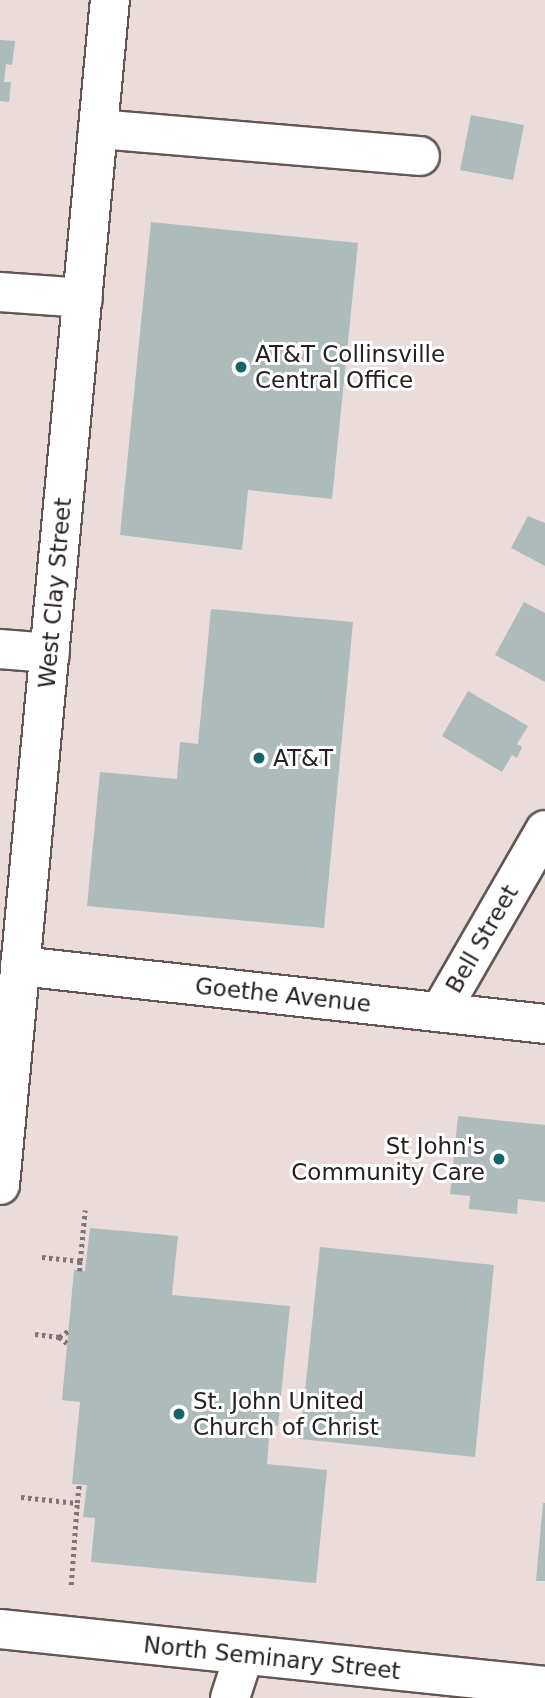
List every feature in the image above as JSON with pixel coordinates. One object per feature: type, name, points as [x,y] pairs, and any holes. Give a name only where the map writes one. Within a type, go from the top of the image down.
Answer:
[{"type":"street","name":"West Clay Street","points":[[0,1185],[110,0]]},
{"type":"street","points":[[98,129],[420,156]]},
{"type":"street","points":[[0,292],[83,298]]},
{"type":"street","points":[[0,649],[50,653]]},
{"type":"street","name":"Bell Street","points":[[440,1012],[545,830]]},
{"type":"street","name":"Goethe Avenue","points":[[20,966],[545,1024]]},
{"type":"street","name":"North Seminary Street","points":[[0,1629],[545,1686]]},
{"type":"street","points":[[230,1698],[244,1655]]},
{"type":"path","points":[[80,1271],[85,1210]]},
{"type":"path","points":[[42,1257],[80,1261]]},
{"type":"path","points":[[59,1337],[68,1331]]},
{"type":"path","points":[[35,1334],[59,1337],[67,1343]]},
{"type":"path","points":[[71,1585],[79,1484]]},
{"type":"path","points":[[21,1497],[77,1503]]},
{"type":"building","points":[[0,40],[15,41],[12,65],[6,64],[4,82],[11,82],[9,102],[0,101]]},
{"type":"building","points":[[471,115],[524,125],[513,180],[460,170]]},
{"type":"building","name":"AT&T Collinsville Central Office","points":[[151,222],[358,243],[332,499],[248,490],[242,550],[120,535]]},
{"type":"building","points":[[528,516],[545,523],[545,566],[511,548]]},
{"type":"building","points":[[524,602],[545,613],[545,682],[495,655]]},
{"type":"building","name":"AT&T","points":[[211,609],[353,622],[324,928],[87,906],[100,772],[177,779],[180,742],[198,744]]},
{"type":"building","points":[[468,691],[528,726],[517,744],[522,747],[517,758],[512,755],[502,772],[442,736]]},
{"type":"building","name":"St John's Community Care","points":[[458,1116],[545,1125],[545,1202],[518,1199],[517,1214],[469,1209],[470,1196],[450,1194]]},
{"type":"building","name":"St. John United Church of Christ","points":[[90,1228],[178,1236],[172,1295],[290,1306],[278,1426],[270,1425],[267,1464],[327,1470],[316,1583],[91,1562],[95,1518],[83,1517],[87,1485],[72,1484],[80,1402],[62,1400],[74,1270],[85,1271]]},
{"type":"building","points":[[320,1247],[494,1265],[475,1457],[300,1439]]},
{"type":"building","points":[[543,1503],[545,1581],[536,1581]]},
{"type":"place","name":"AT&T Collinsville Central Office","points":[[241,367]]},
{"type":"place","name":"AT&T","points":[[259,758]]},
{"type":"place","name":"St John's Community Care","points":[[499,1159]]},
{"type":"place","name":"St. John United Church of Christ","points":[[179,1414]]}]
